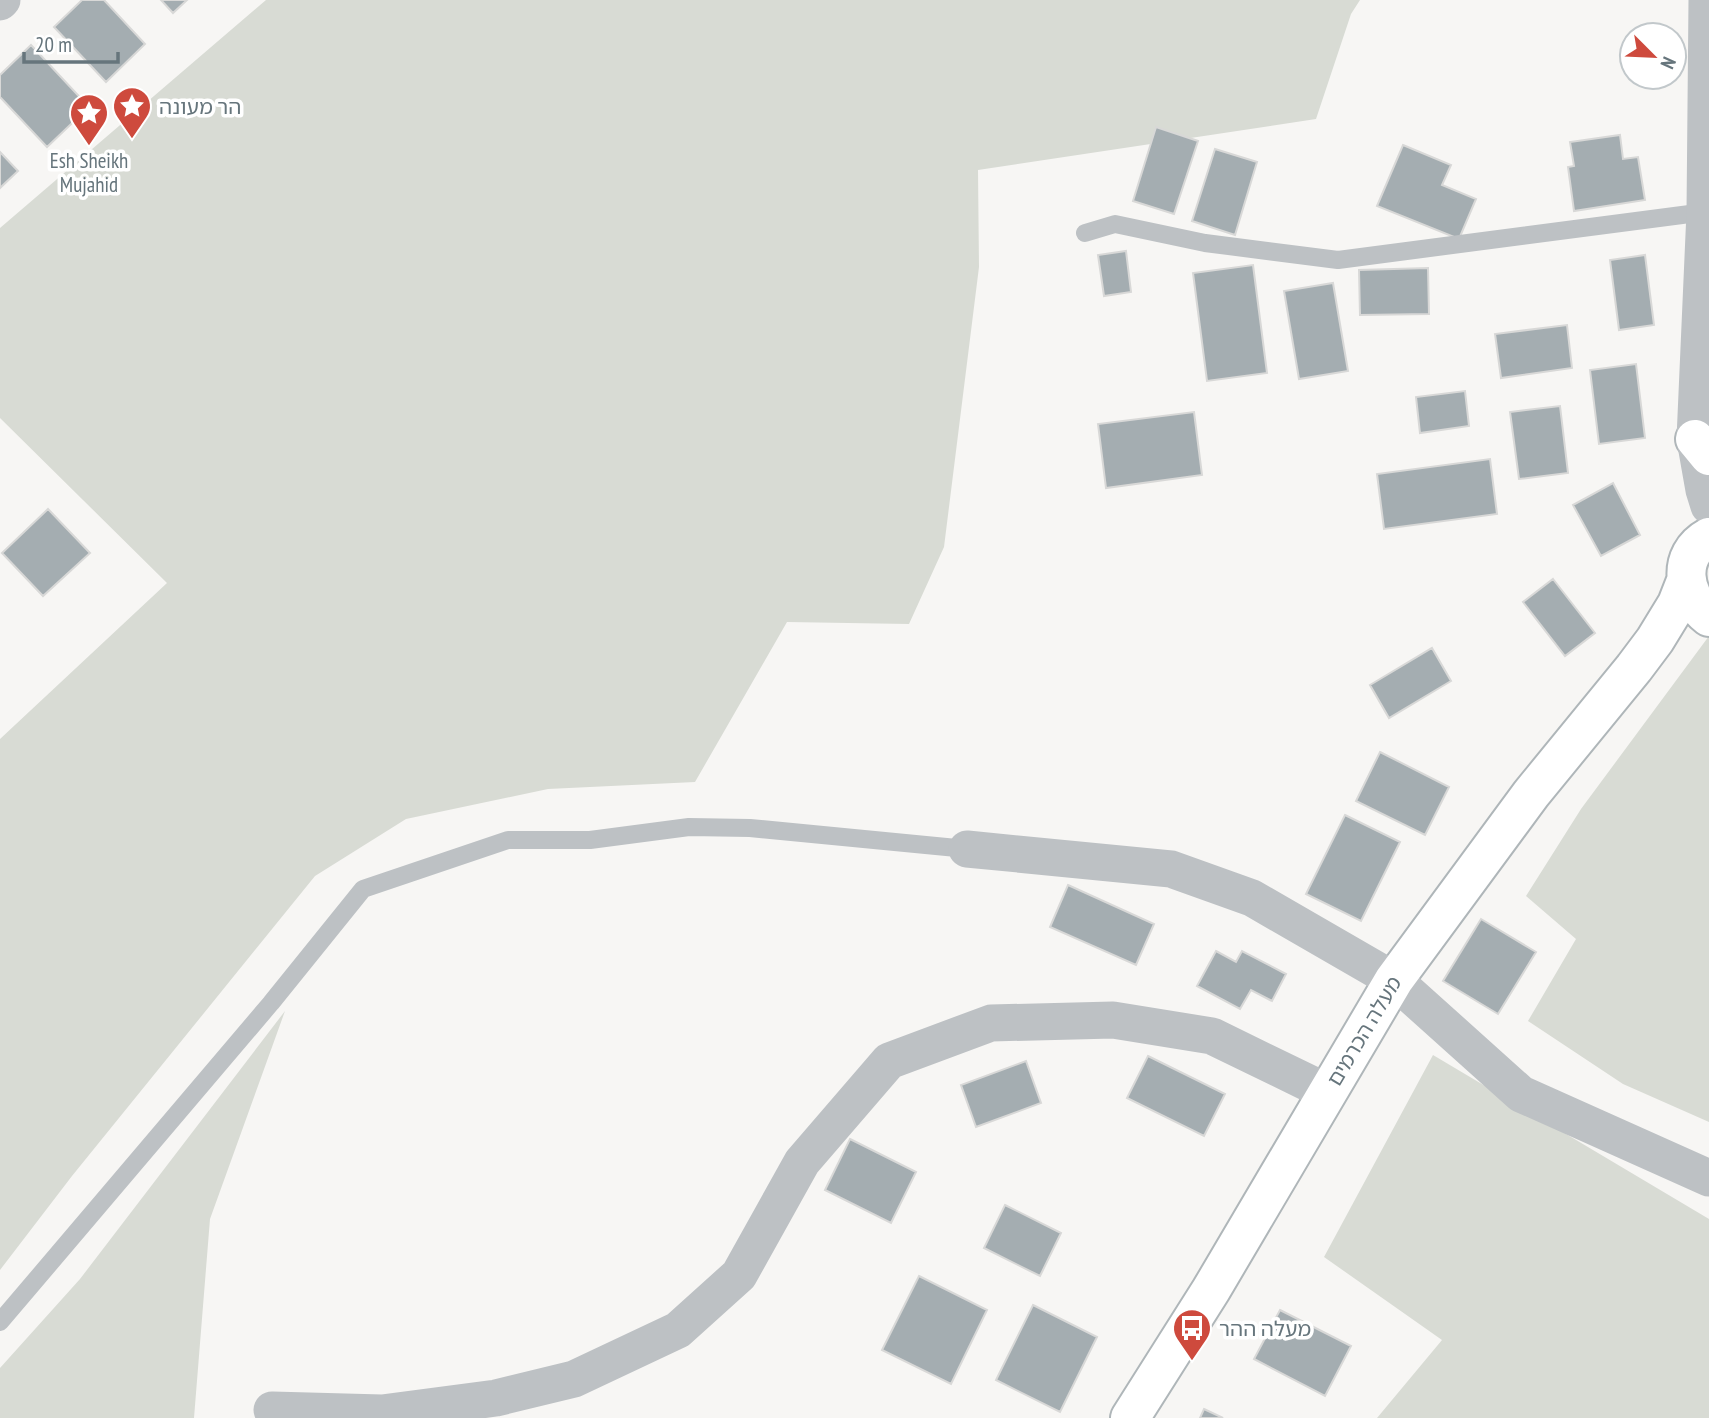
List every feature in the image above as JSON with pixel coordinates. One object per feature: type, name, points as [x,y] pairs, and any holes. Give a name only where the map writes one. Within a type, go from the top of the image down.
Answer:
[{"type":"street","points":[[1707,0],[1702,448],[1704,490],[1709,506]]},
{"type":"street","name":"מעלה הכרמים","points":[[1130,1418],[1211,1290],[1394,980],[1531,794],[1667,622],[1686,581],[1687,566],[1693,551],[1709,537]]},
{"type":"street","points":[[1686,581],[1690,596],[1698,608],[1709,617]]},
{"type":"street","name":"מעלה הכרמים","points":[[1633,668],[1669,643],[1709,628]]},
{"type":"street","points":[[967,849],[1171,869],[1252,898],[1394,980],[1521,1094],[1709,1178]]},
{"type":"street","points":[[272,1410],[382,1413],[496,1398],[574,1379],[678,1330],[740,1275],[802,1162],[889,1060],[991,1023],[1113,1020],[1212,1036],[1327,1092]]},
{"type":"lane","points":[[1085,233],[1115,225],[1205,243],[1338,260],[1705,212]]},
{"type":"lane","points":[[0,1322],[271,1003],[363,889],[508,840],[590,840],[689,827],[750,828],[967,849]]},
{"type":"shaded area","points":[[266,0],[1360,0],[1351,14],[1316,119],[978,170],[979,267],[944,547],[909,624],[787,622],[695,782],[548,789],[406,819],[315,876],[72,1176],[0,1270],[0,739],[167,583],[0,418],[0,228]]},
{"type":"shaded area","points":[[1709,636],[1709,1122],[1623,1084],[1528,1021],[1576,939],[1526,896],[1581,809]]},
{"type":"shaded area","points":[[285,1011],[210,1219],[194,1418],[0,1418],[0,1368],[80,1279]]},
{"type":"shaded area","points":[[1433,1055],[1709,1219],[1709,1418],[1377,1418],[1442,1340],[1324,1257]]},
{"type":"building","points":[[82,0],[104,0],[145,44],[106,82],[54,27]]},
{"type":"building","points":[[161,0],[187,0],[173,13]]},
{"type":"building","points":[[31,45],[89,107],[47,147],[0,97],[0,75]]},
{"type":"building","points":[[1156,127],[1198,141],[1174,214],[1133,201]]},
{"type":"building","points":[[1620,135],[1623,159],[1638,157],[1645,200],[1574,211],[1568,167],[1574,166],[1570,142]]},
{"type":"building","points":[[1403,145],[1451,165],[1442,185],[1476,199],[1459,239],[1377,206]]},
{"type":"building","points":[[1215,149],[1257,162],[1235,235],[1192,221]]},
{"type":"building","points":[[0,152],[18,171],[0,188]]},
{"type":"building","points":[[1126,251],[1131,292],[1104,296],[1098,255]]},
{"type":"building","points":[[1645,255],[1654,325],[1619,330],[1610,260]]},
{"type":"building","points":[[1253,265],[1267,373],[1207,381],[1193,273]]},
{"type":"building","points":[[1428,268],[1429,314],[1360,315],[1359,270]]},
{"type":"building","points":[[1333,283],[1348,371],[1299,379],[1284,291]]},
{"type":"building","points":[[1567,325],[1572,368],[1501,378],[1495,334]]},
{"type":"building","points":[[1636,364],[1645,438],[1599,444],[1590,370]]},
{"type":"building","points":[[1465,391],[1469,426],[1420,433],[1416,397]]},
{"type":"building","points":[[1560,406],[1568,473],[1519,479],[1510,412]]},
{"type":"building","points":[[1194,412],[1202,475],[1106,488],[1098,424]]},
{"type":"building","points":[[1490,459],[1497,514],[1384,529],[1377,474]]},
{"type":"building","points":[[1613,483],[1640,535],[1601,556],[1573,505]]},
{"type":"building","points":[[48,509],[90,553],[43,596],[2,553]]},
{"type":"building","points":[[1553,579],[1595,633],[1565,656],[1523,602]]},
{"type":"building","points":[[1432,648],[1451,681],[1389,718],[1370,685]]},
{"type":"building","points":[[1380,752],[1449,787],[1425,835],[1356,801]]},
{"type":"building","points":[[1345,815],[1400,842],[1361,921],[1306,894]]},
{"type":"building","points":[[1068,885],[1154,924],[1136,965],[1050,927]]},
{"type":"building","points":[[1481,919],[1536,952],[1498,1014],[1443,981]]},
{"type":"building","points":[[1216,951],[1236,962],[1242,951],[1286,974],[1272,1001],[1251,990],[1240,1009],[1197,986]]},
{"type":"building","points":[[1148,1056],[1225,1094],[1204,1136],[1127,1098]]},
{"type":"building","points":[[1026,1061],[1041,1103],[976,1127],[961,1085]]},
{"type":"building","points":[[850,1139],[916,1172],[891,1223],[825,1190]]},
{"type":"building","points":[[1005,1205],[1061,1233],[1040,1276],[984,1248]]},
{"type":"building","points":[[919,1276],[987,1310],[951,1384],[882,1350]]},
{"type":"building","points":[[1033,1305],[1097,1337],[1060,1412],[996,1380]]},
{"type":"building","points":[[1280,1310],[1351,1346],[1325,1396],[1254,1359]]},
{"type":"building","points":[[1204,1409],[1223,1418],[1200,1418]]},
{"type":"place","name":"הר מעונה","points":[[132,140]]},
{"type":"place","name":"Esh Sheikh Mujahid","points":[[89,147]]},
{"type":"place","name":"מעלה ההר","points":[[1192,1362]]}]
